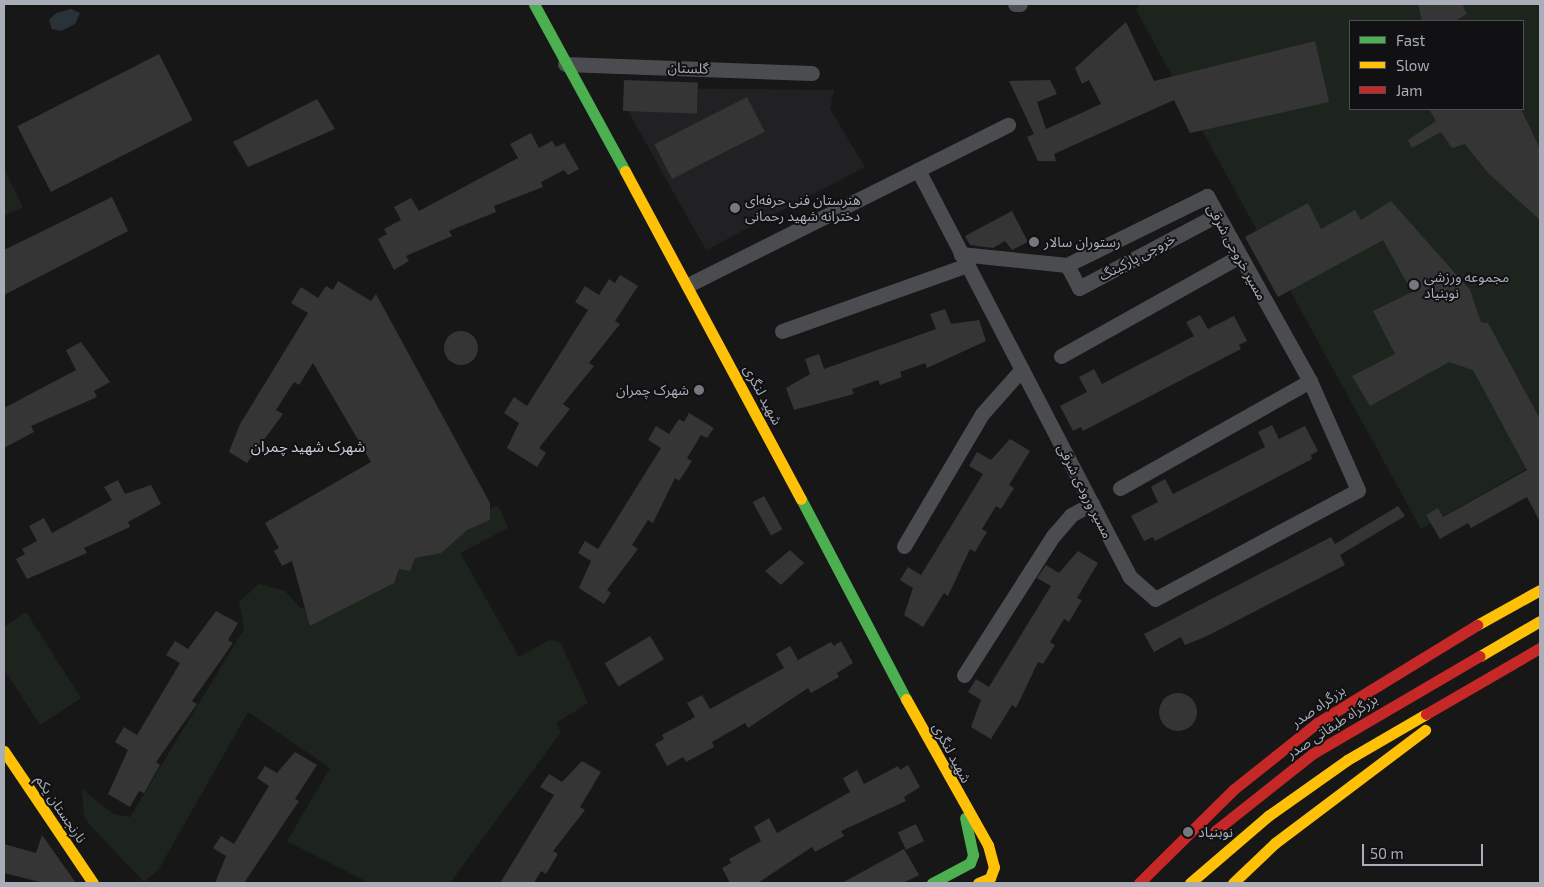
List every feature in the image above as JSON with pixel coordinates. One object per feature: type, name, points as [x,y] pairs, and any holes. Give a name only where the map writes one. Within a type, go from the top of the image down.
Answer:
[{"type":"main road","name":"شهید لنگری","points":[[534,4],[565,64],[688,285],[961,803],[993,856],[990,878],[978,883]]},
{"type":"main road","name":"بزرگراه صدر","points":[[1139,883],[1234,789],[1317,723],[1411,662],[1540,590]]},
{"type":"main road","name":"بزرگراه طبقاتی صدر","points":[[1206,839],[1312,754],[1540,621]]},
{"type":"main road","points":[[1190,883],[1268,816],[1346,760],[1540,648]]},
{"type":"main road","points":[[1210,883],[1269,829],[1442,717],[1540,663]]},
{"type":"main road","points":[[1233,883],[1275,843],[1442,717]]},
{"type":"main road","name":"نارنجستان یکم","points":[[4,751],[93,883]]},
{"type":"main road","name":"شهید لنگری","points":[[932,883],[962,869],[973,855],[961,803]]},
{"type":"street","points":[[1015,4],[1020,4]]},
{"type":"street","name":"گلستان","points":[[565,64],[812,73]]},
{"type":"street","points":[[688,285],[1008,125]]},
{"type":"street","name":"مسیر ورودی شرقی","points":[[918,170],[1130,576],[1155,600],[1358,490]]},
{"type":"street","name":"مسیر خروجی شرقی","points":[[1067,265],[1207,196],[1238,257],[1310,382],[1358,490]]},
{"type":"street","name":"خروجی پارکینگ","points":[[1067,265],[1079,288],[1217,215]]},
{"type":"street","points":[[1060,356],[1238,257]]},
{"type":"street","points":[[782,331],[964,260],[1067,265]]},
{"type":"street","points":[[904,546],[982,414],[1022,370]]},
{"type":"street","points":[[1120,488],[1310,382]]},
{"type":"street","points":[[964,675],[1053,536],[1071,515],[1092,504]]},
{"type":"shaded area","name":"مجموعه ورزشی نوبنیاد","points":[[1141,4],[1540,4],[1540,461],[1421,529],[1136,10]]},
{"type":"shaded area","points":[[71,9],[80,13],[75,24],[61,31],[52,29],[49,20],[56,13]]},
{"type":"shaded area","name":"هنرستان فنی حرفه‌ای دخترانه شهید رحمانی","points":[[629,88],[834,90],[830,109],[865,167],[706,250],[629,113]]},
{"type":"shaded area","points":[[4,169],[23,207],[4,216]]},
{"type":"shaded area","points":[[498,505],[508,528],[460,553],[519,657],[549,640],[560,642],[588,703],[556,723],[561,732],[450,883],[369,883],[287,841],[330,768],[248,712],[159,869],[144,882],[91,826],[84,816],[82,789],[113,814],[130,817],[244,629],[239,602],[259,584],[285,591],[301,609]]},
{"type":"shaded area","points":[[26,612],[81,698],[40,725],[4,669],[4,627]]},
{"type":"building","points":[[1418,4],[1462,4],[1467,14],[1457,20],[1422,20]]},
{"type":"building","points":[[1126,22],[1154,81],[1315,41],[1329,102],[1190,133],[1174,100],[1054,154],[1056,161],[1038,161],[1027,137],[1034,134],[1009,81],[1050,80],[1057,94],[1037,102],[1046,129],[1101,104],[1089,80],[1082,84],[1075,68]]},
{"type":"building","points":[[159,54],[193,120],[51,192],[17,126]]},
{"type":"building","points":[[624,80],[698,83],[697,114],[623,111]]},
{"type":"building","points":[[747,97],[765,132],[672,179],[654,144]]},
{"type":"building","points":[[317,99],[335,129],[248,167],[233,142]]},
{"type":"building","points":[[1430,110],[1521,110],[1540,149],[1540,220],[1488,173],[1465,144],[1452,148],[1441,132],[1412,148],[1408,140],[1436,121]]},
{"type":"building","points":[[531,133],[539,148],[552,141],[556,147],[564,143],[579,169],[568,175],[564,170],[541,182],[543,187],[494,206],[496,212],[449,231],[452,236],[406,256],[409,261],[394,270],[378,239],[387,234],[384,229],[401,220],[394,207],[411,198],[419,211],[518,158],[510,144]]},
{"type":"building","points":[[112,197],[128,231],[4,295],[4,250]]},
{"type":"building","points":[[1391,201],[1470,290],[1481,322],[1488,323],[1540,419],[1540,522],[1527,497],[1471,528],[1468,523],[1440,539],[1426,515],[1438,508],[1443,517],[1527,470],[1473,370],[1449,362],[1370,406],[1352,376],[1395,354],[1373,311],[1412,292],[1383,240],[1278,297],[1245,237],[1308,203],[1321,229],[1355,210],[1361,220]]},
{"type":"building","points":[[1012,211],[1028,242],[1012,250],[1005,241],[993,248],[970,245],[965,236]]},
{"type":"building","points":[[620,275],[638,286],[615,321],[620,324],[589,363],[594,366],[563,404],[570,409],[539,448],[546,453],[537,467],[507,448],[519,423],[504,413],[514,397],[527,406],[588,310],[575,302],[585,286],[599,295],[609,279],[615,283]]},
{"type":"building","points":[[338,281],[371,301],[376,294],[490,503],[490,520],[467,530],[441,553],[415,558],[410,571],[399,569],[394,583],[310,626],[292,561],[282,566],[274,551],[279,548],[265,523],[371,462],[313,363],[299,385],[294,382],[276,410],[283,414],[247,463],[229,452],[240,424],[308,313],[291,303],[301,287],[318,298],[326,286],[333,290]]},
{"type":"building","points":[[945,309],[951,324],[979,320],[986,341],[927,368],[925,363],[900,372],[902,377],[880,385],[878,380],[852,389],[854,394],[794,410],[786,388],[810,374],[805,359],[819,354],[824,369],[936,329],[930,314]]},
{"type":"building","points":[[1200,315],[1208,329],[1234,316],[1247,341],[1239,345],[1241,349],[1083,431],[1081,427],[1073,431],[1060,406],[1087,392],[1079,377],[1094,369],[1102,384],[1194,336],[1186,322]]},
{"type":"building","points":[[461,331],[468,332],[473,336],[477,341],[477,355],[473,360],[468,364],[461,365],[454,364],[449,360],[445,355],[444,348],[445,341],[449,336],[454,332]]},
{"type":"building","points":[[81,342],[110,382],[94,391],[97,397],[31,426],[34,432],[4,448],[4,408],[76,370],[66,350]]},
{"type":"building","points":[[689,413],[714,428],[707,438],[701,435],[687,458],[692,461],[679,481],[675,478],[653,523],[648,520],[632,545],[638,549],[607,590],[611,593],[604,604],[579,588],[591,561],[578,553],[585,541],[598,549],[661,448],[648,440],[656,426],[669,434],[679,419],[684,422]]},
{"type":"building","points":[[1272,425],[1279,439],[1305,426],[1318,451],[1311,455],[1312,459],[1155,541],[1153,537],[1144,541],[1131,516],[1158,502],[1151,487],[1165,479],[1173,494],[1265,447],[1258,432]]},
{"type":"building","points":[[1010,439],[1030,451],[1009,485],[1014,488],[1001,509],[996,506],[982,529],[987,532],[975,552],[970,549],[948,596],[944,593],[923,627],[904,615],[913,588],[900,580],[908,567],[921,575],[983,474],[969,466],[977,452],[991,460]]},
{"type":"building","points":[[118,480],[125,494],[151,485],[161,504],[128,522],[130,527],[84,548],[87,553],[27,579],[16,559],[25,554],[22,549],[37,541],[29,526],[44,518],[52,533],[112,500],[104,487]]},
{"type":"building","points":[[764,496],[782,529],[771,536],[753,502]]},
{"type":"building","points":[[1398,506],[1405,516],[1340,555],[1345,565],[1207,636],[1185,645],[1181,637],[1154,652],[1144,634],[1331,537],[1335,544]]},
{"type":"building","points":[[790,550],[804,563],[781,585],[765,571]]},
{"type":"building","points":[[1078,551],[1098,563],[1077,598],[1082,600],[1069,622],[1064,619],[1050,642],[1055,645],[1043,664],[1038,662],[1016,708],[1012,705],[991,739],[971,727],[981,700],[968,692],[976,679],[989,687],[1051,586],[1037,578],[1046,565],[1059,573]]},
{"type":"building","points":[[216,611],[238,623],[228,640],[233,643],[192,701],[197,704],[156,762],[160,765],[144,793],[139,791],[130,807],[108,794],[128,750],[115,742],[124,727],[137,735],[180,663],[166,655],[175,641],[188,649]]},
{"type":"building","points":[[650,636],[664,659],[618,686],[605,663]]},
{"type":"building","points":[[841,641],[853,663],[837,673],[839,677],[811,693],[808,688],[748,728],[745,723],[712,742],[714,747],[686,762],[683,757],[667,766],[655,744],[664,739],[662,735],[695,717],[687,703],[702,695],[710,709],[784,668],[776,654],[790,646],[798,660],[831,642],[834,646]]},
{"type":"building","points":[[1178,693],[1192,698],[1197,712],[1192,726],[1178,731],[1164,726],[1159,712],[1164,698]]},
{"type":"building","points":[[295,752],[317,765],[295,799],[299,801],[244,883],[215,883],[226,856],[213,848],[221,836],[234,844],[269,786],[257,778],[265,766],[277,773]]},
{"type":"building","points":[[582,761],[601,772],[580,807],[585,810],[553,851],[558,854],[546,874],[541,871],[534,883],[500,883],[554,795],[540,787],[549,774],[562,782]]},
{"type":"building","points":[[908,765],[920,787],[904,797],[906,801],[841,831],[844,836],[815,852],[812,847],[758,883],[730,883],[722,868],[731,863],[729,859],[761,841],[754,827],[769,818],[777,833],[850,792],[843,778],[857,770],[864,784],[898,766],[900,770]]},
{"type":"building","points":[[916,824],[924,841],[906,850],[898,832]]},
{"type":"building","points":[[42,835],[76,883],[44,883],[4,873],[4,844],[36,853]]},
{"type":"building","points":[[904,849],[919,875],[903,883],[842,883]]},
{"type":"traffic: fast","points":[[534,4],[625,171]]},
{"type":"traffic: fast","points":[[801,499],[906,699]]},
{"type":"traffic: fast","points":[[932,883],[970,863],[973,855],[965,818]]},
{"type":"traffic: slow","points":[[625,171],[801,499]]},
{"type":"traffic: slow","points":[[1477,625],[1540,590]]},
{"type":"traffic: slow","points":[[1480,656],[1540,621]]},
{"type":"traffic: slow","points":[[906,699],[988,845],[994,867],[990,878],[978,883]]},
{"type":"traffic: slow","points":[[1190,883],[1268,816],[1347,760],[1426,714]]},
{"type":"traffic: slow","points":[[1233,883],[1275,843],[1425,730]]},
{"type":"traffic: slow","points":[[4,751],[93,883]]},
{"type":"traffic: jam","points":[[1139,883],[1234,789],[1317,723],[1477,625]]},
{"type":"traffic: jam","points":[[1426,714],[1540,648]]},
{"type":"traffic: jam","points":[[1215,831],[1312,754],[1480,656]]},
{"type":"place","name":"هنرستان فنی حرفه‌ای دخترانه شهید رحمانی","points":[[735,208]]},
{"type":"place","name":"رستوران سالار","points":[[1034,242]]},
{"type":"place","name":"مجموعه ورزشی نوبنیاد","points":[[1414,285]]},
{"type":"place","name":"شهرک چمران","points":[[699,390]]},
{"type":"place","name":"نوبنیاد","points":[[1188,832]]},
{"type":"district","name":"شهرک شهید چمران","points":[[308,447]]}]
